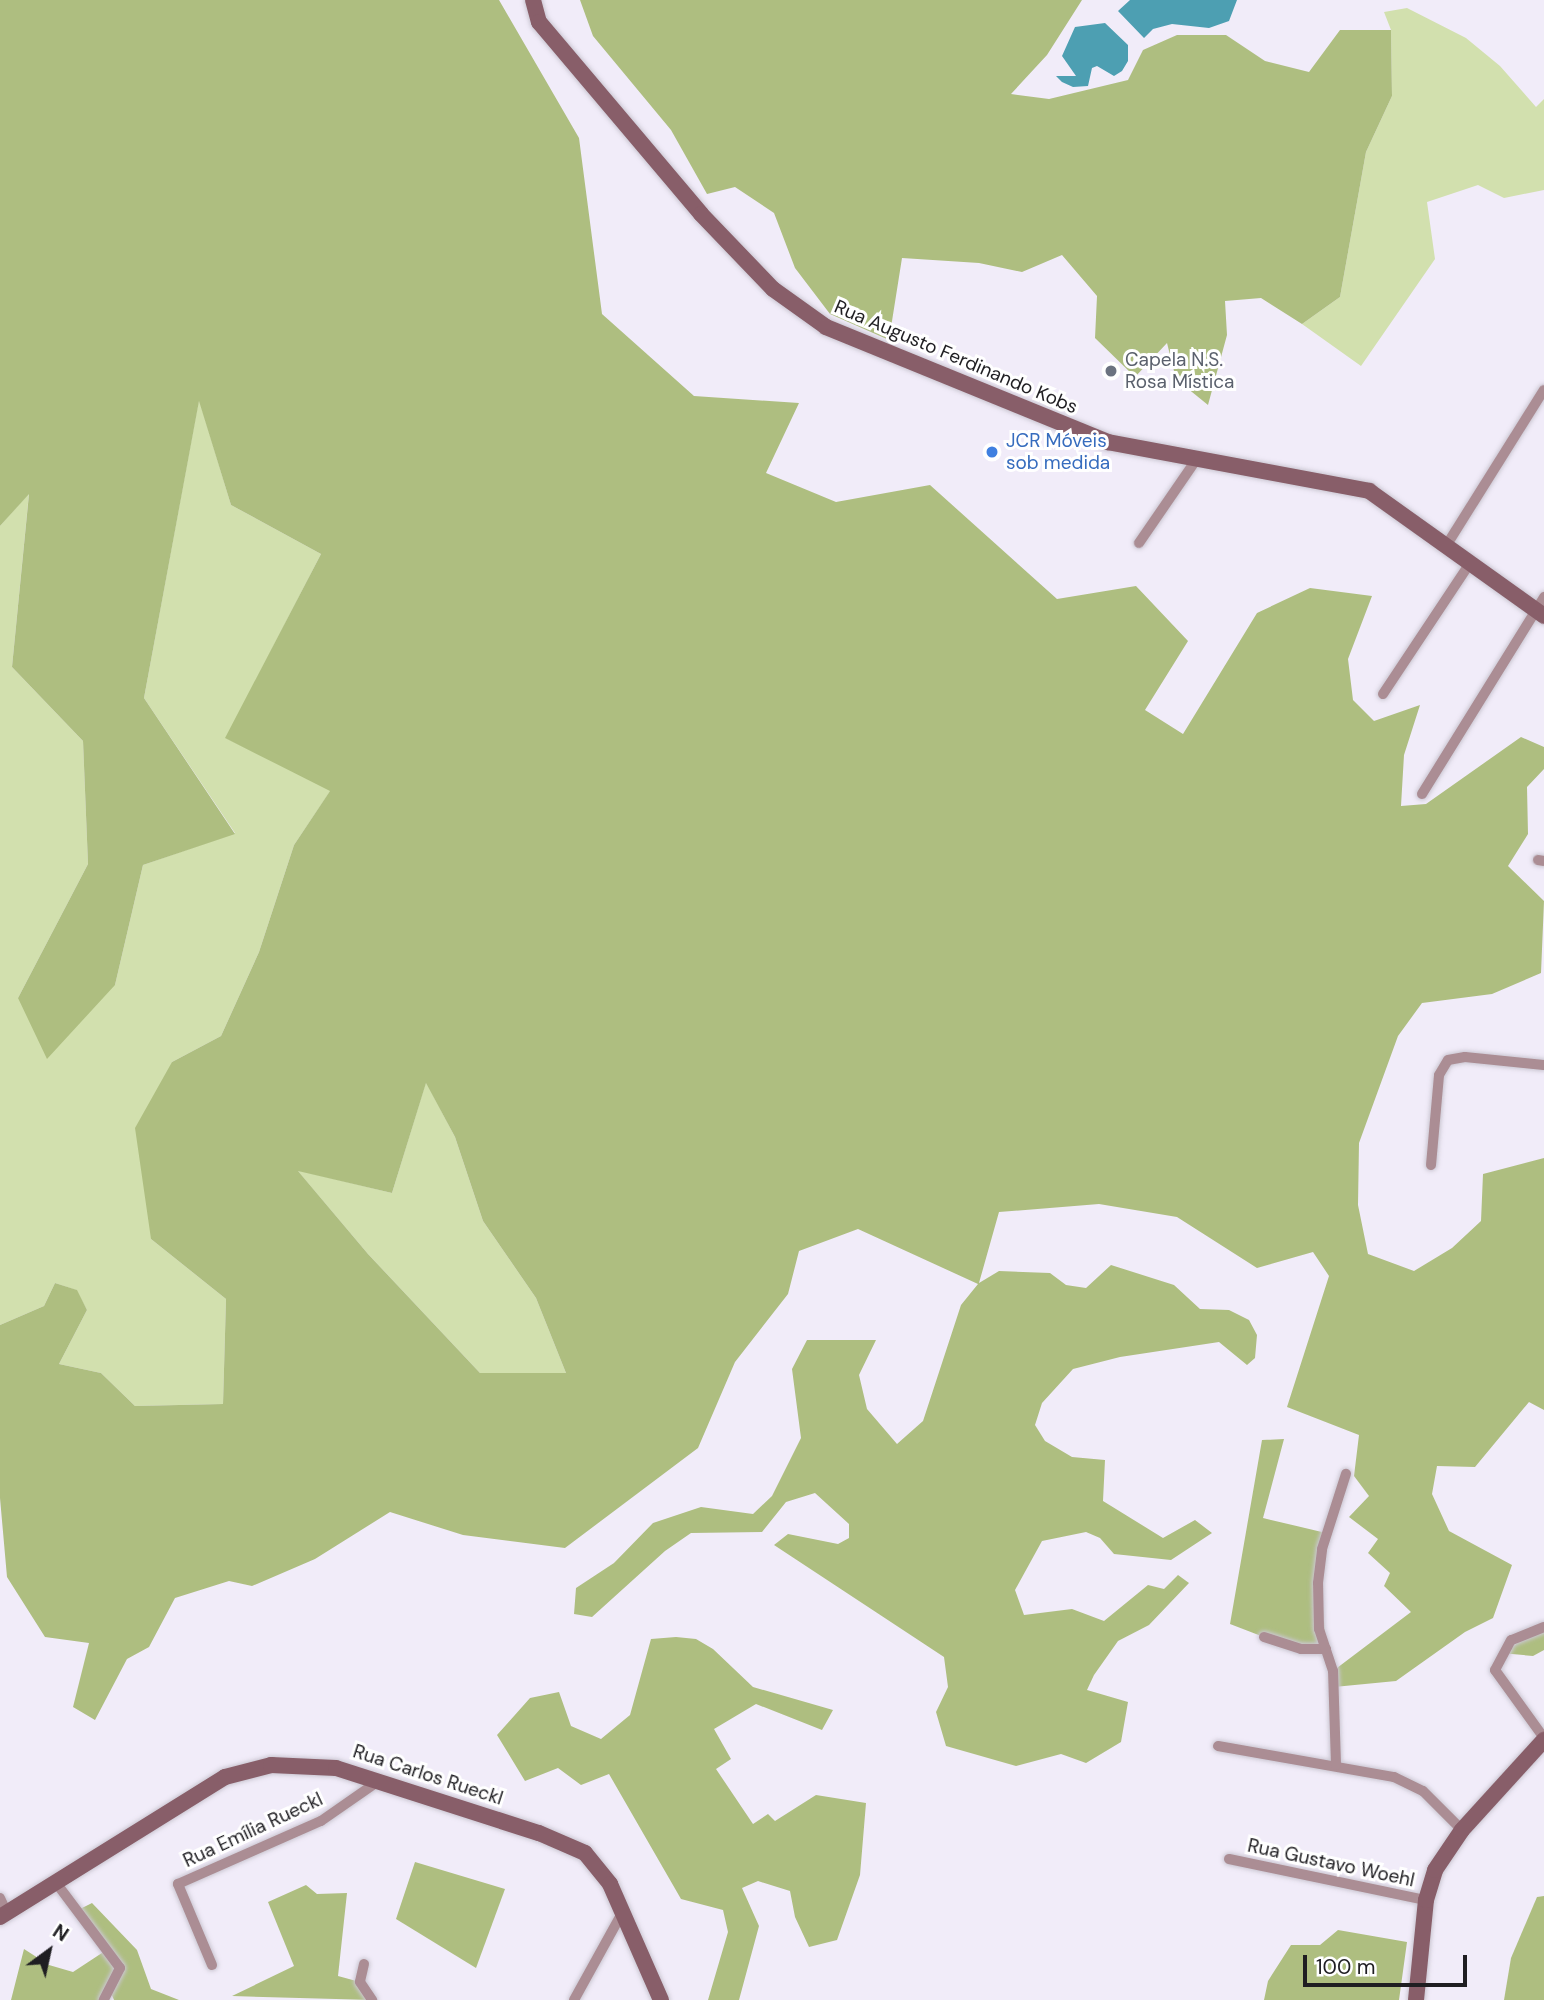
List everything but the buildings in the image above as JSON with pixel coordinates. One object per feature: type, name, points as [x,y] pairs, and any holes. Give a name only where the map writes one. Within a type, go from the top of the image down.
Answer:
[{"type":"street","name":"Rua Augusto Ferdinando Kobs","points":[[533,3],[538,22],[693,205],[792,305],[861,344],[1091,436],[1196,460],[1360,488],[1392,505],[1539,614]]},
{"type":"street","points":[[1446,546],[1544,390]]},
{"type":"street","points":[[1139,542],[1196,460]]},
{"type":"street","points":[[1383,694],[1469,564]]},
{"type":"street","points":[[1422,794],[1539,614],[1544,597]]},
{"type":"street","points":[[1431,1165],[1439,1075],[1448,1060],[1465,1057],[1544,1065]]},
{"type":"street","points":[[1335,1765],[1334,1687],[1318,1619],[1320,1567],[1346,1474]]},
{"type":"street","points":[[1416,2000],[1426,1900],[1435,1870],[1462,1830],[1544,1739],[1495,1670],[1511,1640],[1544,1627]]},
{"type":"street","points":[[1264,1637],[1301,1649],[1325,1649]]},
{"type":"street","points":[[1218,1746],[1335,1765],[1409,1783],[1432,1798],[1462,1830]]},
{"type":"street","name":"Rua Carlos Rueckl","points":[[2,1909],[57,1884],[211,1785],[238,1772],[271,1765],[310,1765],[380,1780],[573,1846],[599,1866],[661,2000]]},
{"type":"street","name":"Rua Emília Rueckl","points":[[212,1965],[178,1884],[321,1821],[380,1780]]},
{"type":"street","name":"Rua Gustavo Woehl","points":[[1229,1859],[1426,1900]]},
{"type":"street","points":[[57,1884],[120,1968],[104,2000]]},
{"type":"street","points":[[574,2000],[622,1913]]},
{"type":"street","points":[[364,1964],[360,1982],[372,2000]]},
{"type":"green space","points":[[0,0],[499,0],[579,138],[602,314],[694,396],[799,403],[766,473],[836,502],[930,485],[1057,599],[1136,586],[1188,641],[1145,710],[1183,734],[1257,613],[1310,588],[1372,596],[1348,659],[1353,700],[1374,721],[1420,705],[1404,755],[1401,806],[1426,804],[1521,737],[1544,747],[1544,769],[1527,787],[1528,834],[1508,866],[1544,901],[1541,973],[1492,994],[1422,1003],[1398,1036],[1359,1143],[1358,1205],[1368,1254],[1414,1271],[1452,1248],[1481,1221],[1483,1174],[1544,1158],[1544,1410],[1529,1402],[1475,1467],[1437,1466],[1432,1494],[1449,1531],[1512,1565],[1493,1618],[1465,1632],[1396,1681],[1334,1687],[1333,1671],[1411,1612],[1384,1586],[1390,1573],[1368,1553],[1378,1539],[1349,1517],[1369,1496],[1354,1476],[1359,1435],[1287,1407],[1329,1276],[1313,1252],[1257,1268],[1177,1217],[1099,1204],[999,1212],[979,1283],[999,1271],[1050,1273],[1066,1285],[1086,1288],[1111,1265],[1174,1285],[1200,1309],[1229,1310],[1249,1320],[1257,1335],[1255,1358],[1247,1365],[1219,1342],[1120,1357],[1073,1369],[1042,1403],[1035,1425],[1045,1441],[1072,1457],[1105,1460],[1103,1501],[1163,1538],[1195,1520],[1212,1533],[1171,1560],[1114,1554],[1100,1538],[1086,1532],[1042,1541],[1015,1590],[1024,1615],[1072,1609],[1104,1621],[1148,1585],[1164,1589],[1178,1575],[1189,1583],[1149,1625],[1118,1641],[1094,1675],[1087,1690],[1128,1702],[1121,1742],[1086,1763],[1061,1754],[1016,1766],[946,1746],[936,1712],[948,1687],[944,1657],[774,1545],[788,1534],[838,1544],[849,1538],[849,1524],[815,1493],[786,1502],[762,1532],[691,1533],[665,1551],[592,1617],[574,1614],[576,1588],[614,1563],[653,1523],[701,1507],[753,1514],[772,1496],[801,1438],[792,1369],[807,1340],[876,1340],[859,1375],[867,1409],[897,1444],[923,1421],[961,1305],[978,1284],[858,1229],[799,1251],[788,1294],[735,1362],[698,1448],[565,1548],[463,1535],[390,1512],[315,1559],[252,1586],[229,1581],[175,1598],[149,1647],[127,1659],[95,1720],[73,1707],[89,1643],[45,1637],[7,1577],[0,1498],[0,1325],[44,1306],[55,1283],[77,1290],[87,1310],[59,1364],[101,1373],[135,1406],[223,1404],[226,1299],[151,1239],[135,1128],[172,1062],[221,1036],[259,952],[294,845],[330,791],[225,738],[321,554],[231,505],[199,401],[144,698],[235,834],[143,865],[115,985],[47,1059],[18,998],[88,864],[83,741],[12,667],[29,494],[0,526]],"holes":[[[426,1083],[455,1137],[483,1221],[536,1298],[566,1373],[480,1373],[368,1254],[298,1171],[392,1193]]]},
{"type":"green space","points":[[580,0],[1082,0],[1047,55],[1011,94],[1049,99],[1128,80],[1143,50],[1177,35],[1226,35],[1265,61],[1309,72],[1340,30],[1391,30],[1392,96],[1366,152],[1340,297],[1302,324],[1261,298],[1225,301],[1227,335],[1208,405],[1176,379],[1167,343],[1135,377],[1095,338],[1097,296],[1062,255],[1022,272],[979,263],[902,258],[889,340],[830,314],[795,268],[774,213],[735,187],[707,194],[671,130],[593,36]]},
{"type":"green space","points":[[1407,8],[1466,38],[1500,66],[1536,107],[1544,99],[1544,190],[1504,198],[1478,185],[1427,202],[1435,259],[1361,366],[1302,324],[1340,297],[1366,152],[1392,96],[1391,30],[1384,12]]},
{"type":"green space","points":[[199,399],[231,505],[321,554],[226,738],[331,790],[294,845],[259,952],[221,1036],[172,1062],[151,1239],[226,1299],[223,1404],[135,1406],[101,1373],[59,1364],[87,1310],[76,1290],[55,1283],[44,1306],[0,1325],[0,526],[29,493],[12,667],[83,741],[88,864],[18,998],[115,985],[143,865],[235,833],[144,698]]},
{"type":"green space","points":[[426,1082],[455,1137],[483,1221],[536,1298],[566,1373],[480,1373],[368,1254],[297,1170],[392,1193]]},
{"type":"green space","points":[[1284,1439],[1263,1518],[1326,1533],[1320,1567],[1326,1649],[1269,1639],[1230,1624],[1262,1440]]},
{"type":"green space","points":[[1544,1627],[1544,1650],[1533,1656],[1501,1653]]},
{"type":"green space","points":[[651,1639],[696,1639],[713,1649],[753,1687],[833,1710],[822,1730],[756,1704],[714,1729],[731,1759],[716,1769],[753,1824],[768,1814],[775,1821],[816,1795],[866,1803],[860,1875],[837,1940],[809,1947],[795,1917],[790,1891],[758,1881],[742,1888],[759,1926],[739,2000],[708,2000],[728,1932],[723,1910],[681,1899],[609,1774],[581,1785],[558,1768],[525,1781],[497,1735],[530,1698],[559,1692],[571,1726],[601,1739],[630,1715]]},
{"type":"green space","points":[[415,1862],[505,1889],[476,1968],[396,1919]]},
{"type":"green space","points":[[306,1885],[317,1894],[347,1893],[338,1976],[360,1982],[372,2000],[232,1996],[294,1966],[268,1902]]},
{"type":"green space","points":[[1544,1896],[1544,2000],[1504,2000],[1511,1958],[1537,1897]]},
{"type":"green space","points":[[92,1903],[137,1950],[151,1989],[179,2000],[114,2000],[110,1991],[104,2000],[11,2000],[24,1949],[49,1965],[73,1972],[108,1949],[78,1910]]},
{"type":"green space","points":[[1338,1930],[1407,1942],[1399,2000],[1264,2000],[1268,1981],[1291,1945],[1320,1945]]},
{"type":"water","points":[[1130,0],[1237,0],[1229,21],[1209,28],[1172,24],[1153,29],[1144,38],[1118,11]]},
{"type":"water","points":[[1105,23],[1128,45],[1128,61],[1122,71],[1114,76],[1097,66],[1092,68],[1088,86],[1073,87],[1062,82],[1056,76],[1076,76],[1062,56],[1075,27]]},
{"type":"place","name":"Capela N.S. Rosa Mística","points":[[1111,371]]},
{"type":"place","name":"JCR Móveis sob medida","points":[[992,452]]}]
